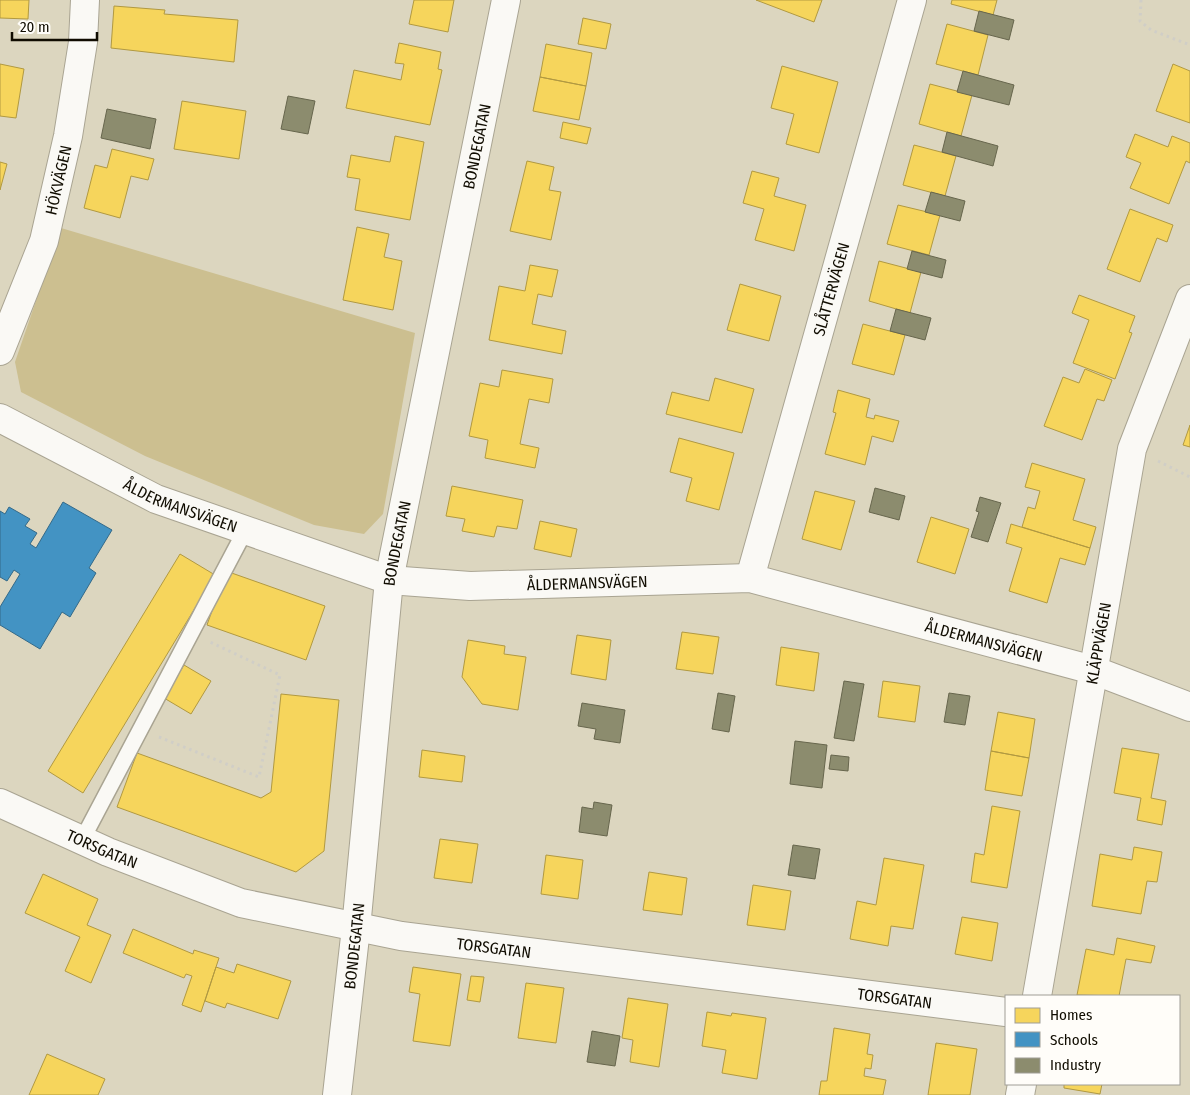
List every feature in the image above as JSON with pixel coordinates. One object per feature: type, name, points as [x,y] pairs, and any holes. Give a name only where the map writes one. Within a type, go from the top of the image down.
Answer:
[{"type":"street","name":"HÖKVÄGEN","points":[[0,351],[44,241],[68,136],[83,42],[85,0]]},
{"type":"street","name":"BONDEGATAN","points":[[337,1095],[356,928],[389,580],[506,0]]},
{"type":"street","name":"SLÅTTERVÄGEN","points":[[750,578],[912,0]]},
{"type":"street","name":"KLÄPPVÄGEN","points":[[1037,995],[1132,449],[1190,299]]},
{"type":"street","name":"ÅLDERMANSVÄGEN","points":[[0,418],[156,499],[246,528],[389,580],[470,586],[750,578],[1093,670],[1190,707]]},
{"type":"street","name":"TORSGATAN","points":[[0,803],[82,840],[241,903],[356,928],[401,936],[1005,1012]]},
{"type":"lane","points":[[82,840],[246,528]]},
{"type":"path","points":[[1140,0],[1140,21],[1151,30],[1190,45]]},
{"type":"path","points":[[1132,449],[1190,477]]},
{"type":"path","points":[[140,729],[259,777],[280,675],[191,633]]},
{"type":"shaded area","points":[[61,228],[415,333],[383,514],[364,534],[314,525],[145,456],[21,392],[15,362]]},
{"type":"building: Homes","points":[[0,0],[29,0],[28,19],[0,18]]},
{"type":"building: Homes","points":[[414,0],[454,0],[448,32],[409,24]]},
{"type":"building: Homes","points":[[756,0],[822,0],[814,22]]},
{"type":"building: Homes","points":[[952,0],[997,0],[993,15],[951,4]]},
{"type":"building: Homes","points":[[114,6],[165,10],[164,14],[238,20],[234,62],[111,48]]},
{"type":"building: Homes","points":[[583,18],[611,24],[606,49],[578,44]]},
{"type":"building: Homes","points":[[947,24],[988,35],[978,75],[936,64]]},
{"type":"building: Homes","points":[[399,43],[441,52],[438,69],[442,70],[430,125],[346,108],[354,70],[401,80],[404,64],[395,63]]},
{"type":"building: Homes","points":[[546,44],[592,53],[586,86],[540,77]]},
{"type":"building: Homes","points":[[0,64],[24,69],[16,118],[0,116]]},
{"type":"building: Homes","points":[[1173,64],[1190,71],[1190,123],[1156,111]]},
{"type":"building: Homes","points":[[782,66],[838,82],[819,153],[786,144],[794,114],[771,108]]},
{"type":"building: Homes","points":[[540,77],[586,86],[579,120],[533,111]]},
{"type":"building: Homes","points":[[930,84],[972,95],[961,136],[919,124]]},
{"type":"building: Homes","points":[[182,101],[246,111],[239,159],[174,149]]},
{"type":"building: Homes","points":[[563,122],[591,128],[587,144],[560,138]]},
{"type":"building: Homes","points":[[1135,134],[1168,147],[1172,136],[1190,143],[1190,163],[1186,161],[1169,204],[1130,188],[1141,163],[1126,157]]},
{"type":"building: Homes","points":[[395,136],[424,142],[410,220],[355,210],[360,179],[347,177],[351,155],[390,162]]},
{"type":"building: Homes","points":[[914,145],[956,156],[945,196],[903,185]]},
{"type":"building: Homes","points":[[112,149],[154,159],[148,180],[131,176],[120,218],[84,208],[95,165],[107,168]]},
{"type":"building: Homes","points":[[527,161],[554,167],[549,190],[561,192],[551,240],[510,231]]},
{"type":"building: Homes","points":[[0,162],[7,164],[0,190]]},
{"type":"building: Homes","points":[[752,171],[779,178],[774,196],[806,205],[794,251],[755,240],[764,209],[743,203]]},
{"type":"building: Homes","points":[[898,205],[940,215],[929,255],[887,244]]},
{"type":"building: Homes","points":[[1130,209],[1173,225],[1167,242],[1157,238],[1140,282],[1107,269]]},
{"type":"building: Homes","points":[[357,227],[389,234],[384,257],[402,261],[393,310],[343,300]]},
{"type":"building: Homes","points":[[879,261],[921,272],[910,313],[869,301]]},
{"type":"building: Homes","points":[[530,265],[558,270],[552,297],[538,294],[532,324],[566,331],[562,354],[489,340],[499,286],[525,291]]},
{"type":"building: Homes","points":[[740,284],[781,296],[769,341],[727,330]]},
{"type":"building: Homes","points":[[1079,295],[1135,316],[1129,332],[1132,333],[1115,379],[1073,363],[1089,320],[1072,313]]},
{"type":"building: Homes","points":[[863,324],[905,335],[894,375],[852,364]]},
{"type":"building: Homes","points":[[1085,369],[1112,380],[1104,401],[1097,399],[1082,440],[1044,426],[1063,377],[1079,383]]},
{"type":"building: Homes","points":[[502,370],[553,379],[549,403],[529,399],[520,444],[539,448],[535,468],[485,458],[488,440],[469,436],[480,383],[499,387]]},
{"type":"building: Homes","points":[[715,378],[754,389],[742,433],[666,414],[672,392],[709,401]]},
{"type":"building: Homes","points":[[838,390],[870,399],[866,417],[874,419],[875,415],[899,421],[893,442],[872,436],[865,465],[825,454],[836,413],[833,412]]},
{"type":"building: Homes","points":[[1190,425],[1190,447],[1183,445]]},
{"type":"building: Homes","points":[[679,438],[734,453],[719,510],[686,501],[692,478],[670,472]]},
{"type":"building: Homes","points":[[1032,463],[1085,479],[1073,520],[1096,527],[1090,548],[1022,527],[1028,507],[1035,509],[1040,491],[1025,487]]},
{"type":"building: Homes","points":[[452,486],[523,500],[517,529],[497,526],[494,537],[462,531],[465,519],[446,516]]},
{"type":"building: Homes","points":[[815,491],[855,501],[841,550],[802,539]]},
{"type":"building: Homes","points":[[931,517],[969,529],[955,574],[917,562]]},
{"type":"building: Homes","points":[[540,521],[577,529],[571,557],[534,549]]},
{"type":"building: Homes","points":[[1011,524],[1090,548],[1085,565],[1060,558],[1047,603],[1009,591],[1022,548],[1006,543]]},
{"type":"building: Homes","points":[[180,554],[215,575],[83,793],[48,771]]},
{"type":"building: Homes","points":[[226,571],[325,606],[306,660],[207,625]]},
{"type":"building: Homes","points":[[682,632],[719,637],[713,674],[676,669]]},
{"type":"building: Homes","points":[[577,635],[611,640],[606,680],[571,674]]},
{"type":"building: Homes","points":[[468,640],[505,646],[504,654],[526,657],[518,710],[482,704],[462,677]]},
{"type":"building: Homes","points":[[781,647],[819,653],[814,691],[776,685]]},
{"type":"building: Homes","points":[[184,665],[211,681],[191,714],[164,698]]},
{"type":"building: Homes","points":[[883,681],[920,686],[915,722],[878,717]]},
{"type":"building: Homes","points":[[281,694],[339,700],[324,851],[296,872],[117,807],[137,753],[261,798],[271,792]]},
{"type":"building: Homes","points":[[998,712],[1035,719],[1029,758],[991,751]]},
{"type":"building: Homes","points":[[1122,748],[1159,754],[1151,798],[1166,801],[1162,825],[1137,820],[1141,798],[1114,793]]},
{"type":"building: Homes","points":[[422,750],[465,756],[462,782],[419,777]]},
{"type":"building: Homes","points":[[991,751],[1029,758],[1022,796],[985,790]]},
{"type":"building: Homes","points":[[992,806],[1020,811],[1007,888],[971,882],[975,853],[984,855]]},
{"type":"building: Homes","points":[[440,839],[478,844],[472,883],[434,878]]},
{"type":"building: Homes","points":[[1134,847],[1162,852],[1157,882],[1147,881],[1141,914],[1092,906],[1100,854],[1132,860]]},
{"type":"building: Homes","points":[[546,855],[583,860],[578,899],[541,894]]},
{"type":"building: Homes","points":[[884,858],[924,865],[913,929],[891,926],[888,946],[850,939],[857,901],[876,905]]},
{"type":"building: Homes","points":[[649,872],[687,878],[682,915],[643,910]]},
{"type":"building: Homes","points":[[43,874],[98,899],[87,925],[111,935],[91,983],[65,971],[80,937],[25,913]]},
{"type":"building: Homes","points":[[753,885],[791,891],[785,930],[747,925]]},
{"type":"building: Homes","points":[[962,917],[998,923],[992,961],[955,954]]},
{"type":"building: Homes","points":[[133,929],[193,954],[194,950],[219,958],[201,1012],[182,1005],[192,976],[186,974],[184,978],[123,953]]},
{"type":"building: Homes","points":[[1117,938],[1155,946],[1151,963],[1126,959],[1119,995],[1077,995],[1086,949],[1114,955]]},
{"type":"building: Homes","points":[[237,964],[291,981],[278,1019],[227,1003],[225,1008],[205,1001],[216,967],[234,973]]},
{"type":"building: Homes","points":[[413,967],[461,974],[450,1046],[413,1041],[420,994],[409,992]]},
{"type":"building: Homes","points":[[471,976],[484,977],[480,1002],[467,1000]]},
{"type":"building: Homes","points":[[526,983],[564,988],[556,1043],[518,1038]]},
{"type":"building: Homes","points":[[628,998],[668,1004],[659,1067],[630,1062],[633,1040],[622,1038]]},
{"type":"building: Homes","points":[[707,1012],[731,1016],[732,1013],[766,1018],[757,1079],[722,1073],[726,1050],[702,1046]]},
{"type":"building: Homes","points":[[834,1028],[870,1034],[867,1054],[873,1055],[871,1069],[865,1068],[864,1076],[886,1080],[883,1095],[819,1095],[821,1081],[827,1081]]},
{"type":"building: Homes","points":[[936,1043],[977,1049],[970,1095],[928,1095]]},
{"type":"building: Homes","points":[[47,1054],[105,1079],[98,1095],[29,1095]]},
{"type":"building: Homes","points":[[1064,1085],[1102,1085],[1100,1094],[1064,1088]]},
{"type":"building: Schools","points":[[63,502],[112,530],[89,568],[96,573],[70,617],[62,612],[40,649],[0,625],[0,607],[20,574],[14,570],[7,581],[0,577],[0,511],[5,514],[9,507],[30,519],[25,526],[37,533],[30,544],[36,548]]},
{"type":"building: Industry","points":[[979,11],[1014,20],[1009,40],[974,31]]},
{"type":"building: Industry","points":[[963,71],[1014,85],[1009,105],[957,92]]},
{"type":"building: Industry","points":[[288,96],[315,101],[308,134],[281,129]]},
{"type":"building: Industry","points":[[107,109],[156,119],[150,149],[101,138]]},
{"type":"building: Industry","points":[[947,132],[998,146],[993,166],[942,152]]},
{"type":"building: Industry","points":[[931,192],[965,201],[960,221],[925,212]]},
{"type":"building: Industry","points":[[912,251],[946,260],[942,278],[907,269]]},
{"type":"building: Industry","points":[[896,309],[931,318],[925,340],[890,331]]},
{"type":"building: Industry","points":[[875,488],[905,496],[899,520],[869,512]]},
{"type":"building: Industry","points":[[980,497],[1001,503],[988,542],[971,537],[979,512],[976,511]]},
{"type":"building: Industry","points":[[844,681],[864,684],[854,741],[834,738]]},
{"type":"building: Industry","points":[[718,693],[735,696],[729,732],[712,729]]},
{"type":"building: Industry","points":[[949,693],[970,696],[965,725],[944,722]]},
{"type":"building: Industry","points":[[582,703],[625,710],[620,743],[594,739],[596,729],[578,726]]},
{"type":"building: Industry","points":[[795,741],[827,745],[822,788],[790,784]]},
{"type":"building: Industry","points":[[831,755],[849,757],[848,771],[829,769]]},
{"type":"building: Industry","points":[[594,802],[612,805],[607,836],[579,832],[582,807],[593,809]]},
{"type":"building: Industry","points":[[793,845],[820,849],[815,879],[788,875]]},
{"type":"building: Industry","points":[[592,1031],[620,1036],[615,1066],[587,1062]]}]
